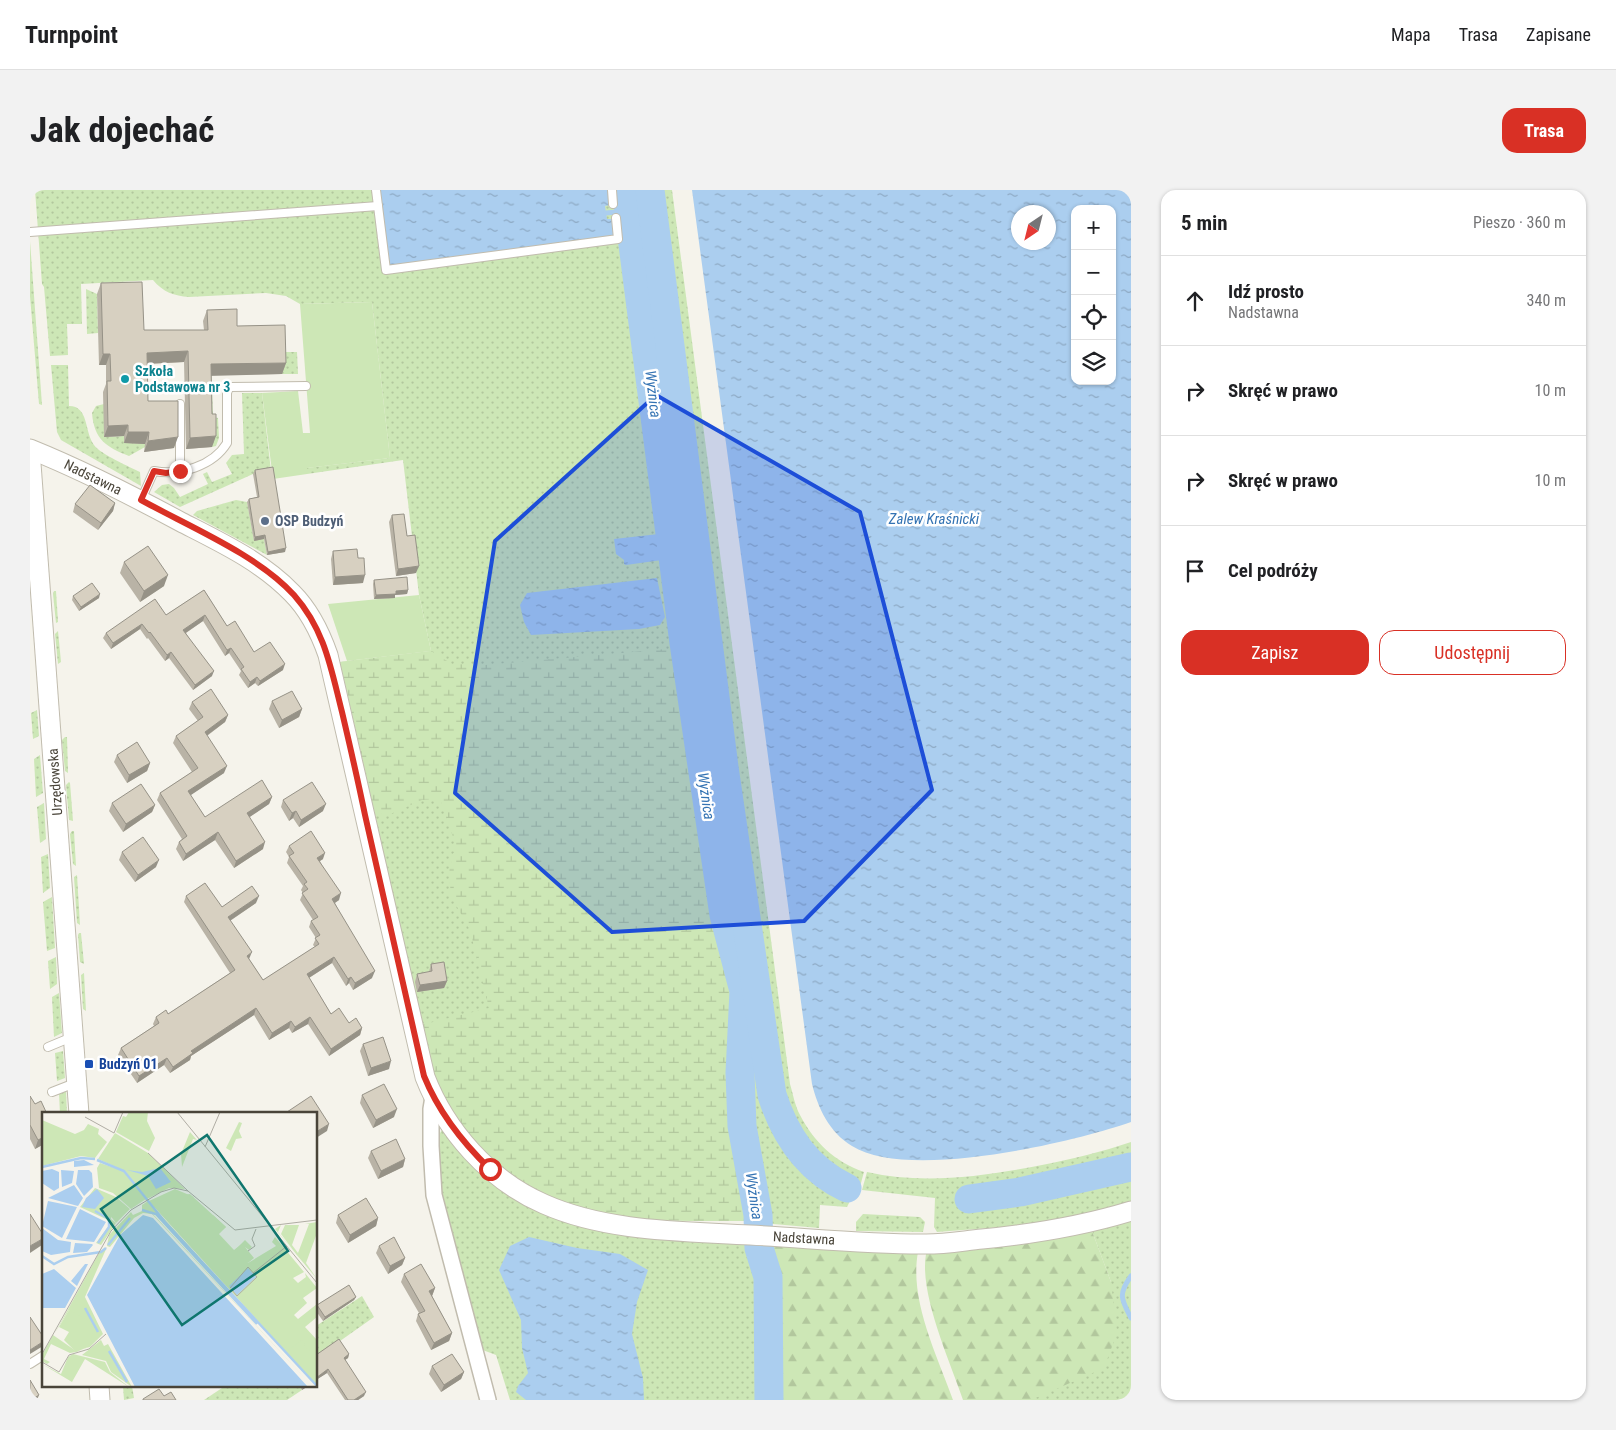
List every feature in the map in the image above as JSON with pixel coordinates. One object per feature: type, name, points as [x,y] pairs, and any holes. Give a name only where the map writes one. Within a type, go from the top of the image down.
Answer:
[{"type":"street","name":"Nadstawna","points":[[30,449],[141,500],[266,570],[294,594],[314,622],[328,655],[348,737],[424,1076],[444,1116],[473,1153],[503,1180],[542,1204],[579,1216],[628,1226],[766,1236],[930,1239],[1020,1235],[1071,1227],[1131,1212]]},
{"type":"street","name":"Urzędowska","points":[[30,449],[79,1112]]},
{"type":"street","name":"Nadstawna","points":[[433,1097],[431,1109],[431,1146],[434,1195],[488,1400]]},
{"type":"lane","points":[[376,190],[386,270],[618,239],[616,218]]},
{"type":"lane","points":[[612,190],[613,204]]},
{"type":"lane","points":[[30,232],[378,206]]},
{"type":"lane","points":[[141,500],[154,471],[166,473],[180,471],[195,467],[217,456],[227,443],[226,393],[229,387],[306,386]]},
{"type":"lane","points":[[180,404],[180,471]]},
{"type":"lane","points":[[48,1047],[74,1036]]},
{"type":"lane","points":[[52,1092],[77,1082]]},
{"type":"lane","points":[[30,1364],[42,1356]]},
{"type":"highlighted area","points":[[656,395],[860,512],[932,790],[804,921],[612,932],[455,793],[495,541]]},
{"type":"green space","points":[[35,190],[626,190],[647,397],[678,648],[718,920],[738,989],[734,1079],[736,1130],[753,1221],[728,1221],[431,1071],[340,662],[431,651],[419,595],[403,460],[307,474],[306,468],[390,458],[372,302],[300,304],[286,296],[266,293],[189,297],[165,290],[153,280],[81,284],[82,324],[67,324],[68,355],[50,356]]},
{"type":"green space","points":[[659,190],[672,190],[790,1084],[798,1111],[812,1134],[835,1157],[853,1168],[864,1172],[859,1190],[851,1189],[847,1207],[820,1205],[819,1228],[761,1223],[761,1210],[746,1127],[747,990],[726,911],[682,599],[699,600],[768,1095],[779,1125],[805,1162],[829,1181],[843,1189],[847,1188],[847,1186],[821,1168],[801,1148],[787,1124],[776,1094]]},
{"type":"green space","points":[[30,241],[42,405],[39,404],[30,296]]},
{"type":"green space","points":[[86,289],[97,294],[98,333],[87,334]]},
{"type":"green space","points":[[372,302],[390,458],[307,468],[307,474],[273,479],[262,393],[298,391],[303,433],[310,433],[300,304]]},
{"type":"green space","points":[[281,352],[297,352],[298,374],[282,374]]},
{"type":"green space","points":[[211,362],[213,417],[218,418],[219,438],[216,446],[212,447]]},
{"type":"green space","points":[[51,365],[68,365],[69,406],[80,410],[91,439],[97,449],[140,472],[141,486],[61,440],[57,432]]},
{"type":"green space","points":[[242,393],[262,393],[271,471],[253,474],[180,507],[154,492],[162,485],[169,484],[180,497],[208,484],[203,474],[207,472],[212,482],[232,474],[226,463],[232,455],[244,454]]},
{"type":"green space","points":[[104,404],[104,437],[124,436],[145,444],[145,447],[129,456],[103,441],[95,429],[92,413],[96,406]]},
{"type":"green space","points":[[236,500],[247,502],[254,540],[264,539],[267,555],[193,515],[197,511]]},
{"type":"green space","points":[[56,591],[58,622],[56,623],[53,594]]},
{"type":"green space","points":[[419,595],[431,651],[347,661],[328,604]]},
{"type":"green space","points":[[58,631],[61,662],[58,664],[55,634]]},
{"type":"green space","points":[[678,648],[718,920],[738,989],[734,1079],[736,1130],[753,1221],[632,1218],[602,1214],[573,1207],[545,1196],[518,1181],[488,1155],[451,1113],[442,1100],[436,1086],[421,1025],[489,1008],[470,930],[451,896],[449,873],[455,843],[440,799],[422,800],[386,816],[374,810],[340,662],[431,651],[452,664],[485,665]]},
{"type":"green space","points":[[37,710],[39,736],[33,739],[31,713]]},
{"type":"green space","points":[[67,737],[68,773],[65,771],[62,740]]},
{"type":"green space","points":[[40,755],[43,793],[36,797],[34,759]]},
{"type":"green space","points":[[69,782],[73,821],[69,820],[66,785]]},
{"type":"green space","points":[[44,803],[46,839],[40,843],[37,807]]},
{"type":"green space","points":[[74,831],[76,866],[73,864],[70,834]]},
{"type":"green space","points":[[48,854],[50,888],[43,893],[41,857]]},
{"type":"green space","points":[[77,875],[80,925],[77,923],[74,877]]},
{"type":"green space","points":[[52,897],[55,948],[47,951],[43,902]]},
{"type":"green space","points":[[79,933],[81,933],[84,964],[80,962]]},
{"type":"green space","points":[[56,957],[57,984],[50,989],[48,961]]},
{"type":"green space","points":[[84,973],[86,1011],[83,1009],[81,975]]},
{"type":"green space","points":[[59,993],[62,1033],[54,1037],[52,997]]},
{"type":"green space","points":[[63,1051],[65,1078],[57,1081],[55,1053]]},
{"type":"green space","points":[[66,1091],[67,1112],[60,1112],[59,1093]]},
{"type":"green space","points":[[443,1128],[457,1147],[643,1235],[689,1242],[755,1245],[765,1276],[770,1400],[510,1400],[496,1355],[480,1349],[441,1197],[439,1135]]},
{"type":"green space","points":[[1131,1142],[1131,1165],[1019,1190],[969,1197],[970,1200],[1022,1194],[1131,1170],[1131,1203],[1094,1214],[1028,1225],[937,1232],[934,1227],[935,1198],[862,1190],[867,1172],[910,1178],[955,1178],[1020,1169],[1064,1160]]},
{"type":"green space","points":[[863,1214],[920,1217],[925,1222],[923,1232],[856,1231],[856,1222]]},
{"type":"green space","points":[[1131,1220],[1131,1400],[1026,1400],[1111,1282],[1092,1231]]},
{"type":"green space","points":[[1092,1231],[1111,1282],[1117,1333],[1104,1368],[1027,1400],[963,1400],[931,1307],[925,1270],[926,1254],[930,1252],[1026,1244]]},
{"type":"green space","points":[[765,1246],[918,1252],[916,1270],[917,1289],[921,1308],[926,1327],[953,1400],[776,1400],[774,1277]]},
{"type":"green space","points":[[362,1296],[374,1317],[318,1357],[318,1325]]},
{"type":"green space","points":[[123,1388],[132,1388],[134,1398],[124,1400]]},
{"type":"green space","points":[[222,1388],[300,1388],[302,1390],[287,1400],[204,1400]]},
{"type":"water","points":[[379,190],[608,190],[610,205],[605,206],[607,219],[612,219],[615,235],[390,266]]},
{"type":"water","name":"Zalew Kraśnicki","points":[[692,190],[1131,190],[1131,1122],[1070,1140],[1031,1148],[990,1155],[910,1160],[877,1156],[852,1146],[831,1127],[818,1102],[812,1084]]},
{"type":"water","points":[[659,534],[662,560],[626,565],[624,560],[616,554],[614,539]]},
{"type":"water","points":[[657,578],[665,617],[660,625],[639,629],[531,635],[524,622],[520,605],[527,593]]},
{"type":"water","points":[[529,1237],[577,1248],[620,1254],[648,1270],[637,1302],[632,1334],[643,1378],[644,1400],[526,1400],[516,1392],[518,1386],[528,1373],[522,1348],[521,1320],[499,1270],[510,1246]]},
{"type":"building","points":[[142,282],[144,330],[208,330],[207,310],[237,309],[237,326],[285,325],[286,363],[211,364],[212,414],[216,414],[216,436],[190,438],[188,351],[147,353],[148,401],[178,401],[178,437],[148,441],[149,432],[128,432],[128,425],[108,426],[107,381],[111,381],[110,354],[103,354],[101,283]]},
{"type":"building","name":"OSP Budzyń","points":[[273,467],[286,548],[268,552],[265,535],[255,537],[249,499],[259,497],[255,470]]},
{"type":"building","points":[[90,485],[115,503],[101,523],[75,504]]},
{"type":"building","points":[[404,514],[407,536],[415,535],[419,566],[398,569],[392,515]]},
{"type":"building","points":[[148,546],[168,575],[144,591],[124,562]]},
{"type":"building","points":[[357,549],[358,558],[364,558],[365,575],[335,577],[333,551]]},
{"type":"building","points":[[407,577],[408,590],[396,591],[396,594],[376,595],[374,580]]},
{"type":"building","points":[[92,583],[100,594],[81,607],[73,596]]},
{"type":"building","points":[[204,590],[227,626],[235,621],[254,652],[270,642],[285,664],[260,681],[257,677],[250,682],[241,669],[244,667],[231,648],[227,650],[205,615],[183,630],[214,671],[195,685],[171,652],[167,655],[142,624],[113,643],[106,633],[155,599],[166,615]]},
{"type":"building","points":[[211,689],[228,715],[205,732],[227,766],[188,791],[205,817],[262,780],[272,797],[247,813],[265,842],[236,861],[218,832],[186,854],[179,842],[187,836],[160,793],[198,768],[176,736],[203,717],[192,702]]},
{"type":"building","points":[[292,691],[302,709],[282,720],[272,701]]},
{"type":"building","points":[[137,742],[150,763],[129,775],[117,755]]},
{"type":"building","points":[[312,782],[326,804],[301,820],[296,811],[292,813],[283,800]]},
{"type":"building","points":[[141,784],[155,805],[126,824],[112,803]]},
{"type":"building","points":[[311,831],[325,853],[317,858],[341,893],[332,899],[375,971],[355,983],[351,977],[348,979],[334,957],[307,974],[331,1014],[339,1008],[349,1023],[356,1018],[362,1028],[331,1049],[310,1017],[295,1027],[291,1021],[272,1033],[256,1008],[191,1051],[193,1053],[173,1067],[167,1058],[139,1076],[121,1048],[159,1023],[156,1017],[166,1010],[168,1014],[235,970],[186,896],[205,883],[222,907],[252,886],[259,896],[228,917],[252,952],[247,956],[263,980],[319,944],[315,938],[320,935],[311,921],[318,917],[302,893],[308,889],[304,884],[307,882],[289,856],[294,853],[289,846]]},
{"type":"building","points":[[143,837],[159,860],[138,875],[122,852]]},
{"type":"building","points":[[444,962],[447,981],[420,985],[417,974],[432,971],[431,964]]},
{"type":"building","points":[[383,1037],[391,1061],[371,1068],[363,1044]]},
{"type":"building","points":[[384,1084],[397,1109],[376,1120],[362,1095]]},
{"type":"building","points":[[30,1096],[35,1104],[41,1101],[46,1112],[42,1112],[42,1138],[38,1140],[30,1125]]},
{"type":"building","points":[[311,1096],[329,1124],[318,1131],[318,1112],[287,1112]]},
{"type":"building","points":[[396,1139],[405,1159],[381,1171],[371,1151]]},
{"type":"building","points":[[366,1198],[378,1218],[350,1235],[338,1215]]},
{"type":"building","points":[[30,1214],[42,1233],[42,1239],[30,1246]]},
{"type":"building","points":[[394,1237],[405,1258],[390,1266],[379,1246]]},
{"type":"building","points":[[421,1264],[435,1288],[429,1291],[452,1333],[434,1343],[418,1314],[425,1311],[404,1274]]},
{"type":"building","points":[[349,1285],[356,1297],[325,1317],[318,1304]]},
{"type":"building","points":[[30,1317],[42,1335],[42,1342],[30,1350]]},
{"type":"building","points":[[339,1339],[349,1354],[344,1358],[366,1392],[354,1400],[348,1400],[328,1369],[318,1376],[318,1354]]},
{"type":"building","points":[[452,1354],[464,1372],[444,1385],[432,1366]]},
{"type":"building","points":[[30,1380],[39,1395],[31,1400],[30,1400]]},
{"type":"building","points":[[159,1389],[164,1396],[171,1392],[176,1400],[143,1400]]},
{"type":"waterway","name":"Wyżnica","points":[[626,190],[684,643],[724,915],[744,991],[740,1073],[742,1126],[758,1215],[759,1248],[768,1277],[769,1400]]},
{"type":"waterway","name":"Wyżnica","points":[[650,190],[724,767],[772,1095],[777,1110],[799,1150],[820,1171],[847,1188]]},
{"type":"waterway","points":[[606,213],[629,211]]},
{"type":"waterway","name":"Wyżnica","points":[[969,1199],[1020,1192],[1131,1167]]},
{"type":"waterway","points":[[1131,1276],[1124,1287],[1122,1297],[1131,1318]]},
{"type":"place","name":"Szkoła Podstawowa nr 3","points":[[125,379]]},
{"type":"place","name":"OSP Budzyń","points":[[265,521]]},
{"type":"place","name":"Budzyń 01","points":[[89,1064]]},
{"type":"route","points":[[180,471],[166,473],[154,471],[141,500],[250,559],[266,570],[294,594],[314,622],[321,636],[328,655],[348,737],[424,1076],[444,1116],[473,1153],[490,1169]]}]
